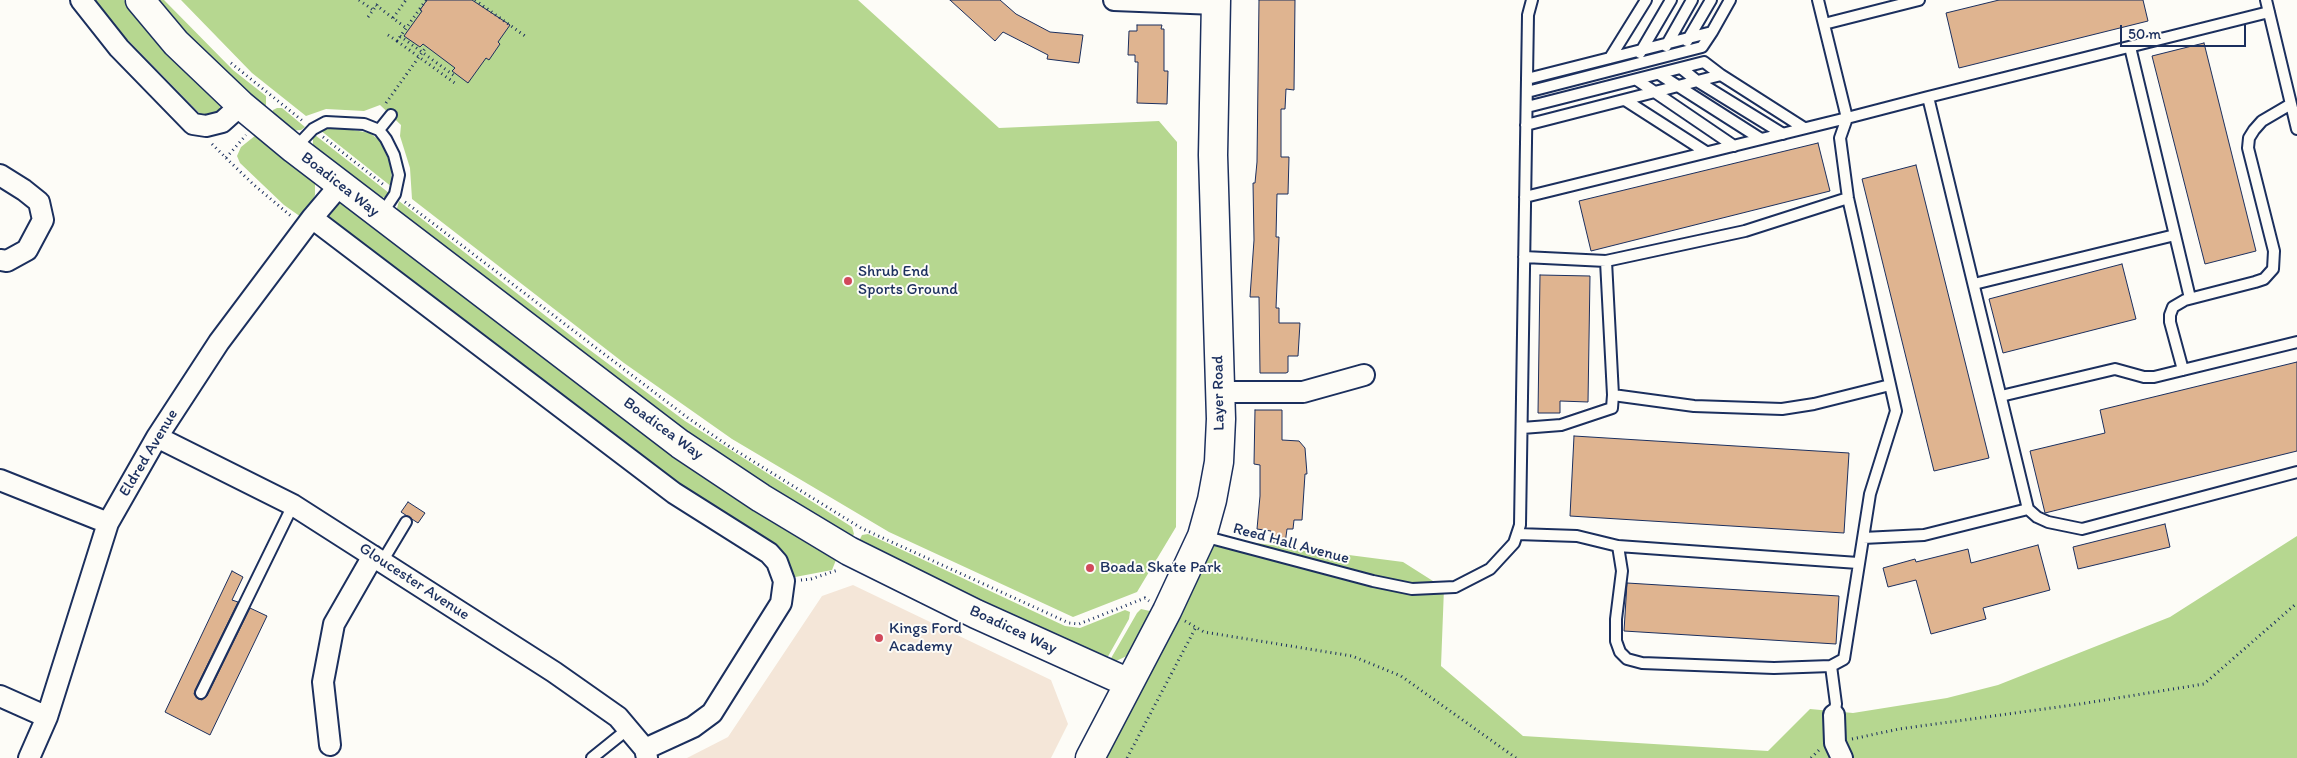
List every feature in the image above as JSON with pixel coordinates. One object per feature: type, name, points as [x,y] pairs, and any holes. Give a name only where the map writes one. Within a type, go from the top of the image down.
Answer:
[{"type":"street","points":[[81,0],[118,48],[193,124],[206,126],[222,122],[241,105]]},
{"type":"street","name":"Boadicea Way","points":[[140,0],[176,43],[241,105],[294,149],[340,186],[388,205],[680,444],[761,498],[849,551],[976,614],[1129,683]]},
{"type":"street","points":[[1114,0],[1216,2]]},
{"type":"street","name":"Layer Road","points":[[1090,758],[1167,611],[1202,536],[1212,500],[1219,462],[1220,392],[1213,155],[1216,2]]},
{"type":"street","points":[[0,175],[39,202],[43,220],[27,250],[7,261],[0,260]]},
{"type":"street","name":"Eldred Avenue","points":[[29,758],[47,717],[108,523],[157,437],[219,342],[309,223],[340,186]]},
{"type":"street","points":[[309,223],[674,493],[769,553],[777,562],[784,581],[781,603],[712,713],[693,727],[646,754]]},
{"type":"street","points":[[1220,392],[1303,392],[1364,375]]},
{"type":"street","name":"Gloucester Avenue","points":[[157,437],[293,505],[554,672],[618,717],[646,754]]},
{"type":"street","points":[[0,480],[108,523]]},
{"type":"street","points":[[330,744],[323,682],[334,624],[377,559]]},
{"type":"street","points":[[0,696],[47,717]]},
{"type":"street","points":[[1834,715],[1838,750]]},
{"type":"lane","points":[[1532,0],[1528,14],[1520,525],[1517,534],[1577,536],[1618,546],[1858,563]]},
{"type":"lane","points":[[1610,58],[1646,0]]},
{"type":"lane","points":[[1633,64],[1671,0]]},
{"type":"lane","points":[[1660,58],[1692,0]]},
{"type":"lane","points":[[1680,53],[1711,0]]},
{"type":"lane","points":[[1527,92],[1702,47],[1730,0]]},
{"type":"lane","points":[[1618,546],[1622,571],[1616,641],[1620,652],[1627,659],[1642,663],[1764,667],[1831,666],[1844,659],[1870,494],[1896,411],[1848,198],[1840,138],[1847,118],[1818,0]]},
{"type":"lane","points":[[1824,24],[1919,0]]},
{"type":"lane","points":[[2266,0],[2297,129]]},
{"type":"lane","points":[[1525,197],[2269,12]]},
{"type":"lane","points":[[1528,79],[1712,32]]},
{"type":"lane","points":[[2130,47],[2190,298]]},
{"type":"lane","points":[[1527,107],[1704,62],[1804,128]]},
{"type":"lane","points":[[1680,68],[1697,81],[1783,134]]},
{"type":"lane","points":[[1659,74],[1761,139]]},
{"type":"lane","points":[[1526,126],[1721,75]]},
{"type":"lane","points":[[1637,80],[1734,146]]},
{"type":"lane","points":[[1928,97],[2028,509],[2037,517],[2048,522],[2082,529],[2297,472]]},
{"type":"lane","points":[[1625,100],[1706,152]]},
{"type":"lane","points":[[2182,370],[2170,315],[2178,303],[2190,298],[2264,279],[2274,269],[2274,251],[2248,148],[2249,138],[2262,121],[2291,104]]},
{"type":"lane","points":[[379,130],[391,116]]},
{"type":"lane","points":[[294,149],[313,129],[326,122],[364,124],[379,130],[394,155],[399,175],[388,205]]},
{"type":"lane","points":[[1524,257],[1606,261],[1745,231],[1848,198]]},
{"type":"lane","points":[[1974,284],[2175,235]]},
{"type":"lane","points":[[1522,428],[1561,425],[1612,408],[1613,395],[1606,261]]},
{"type":"lane","points":[[2001,396],[2116,369],[2154,378],[2297,342]]},
{"type":"lane","points":[[1613,395],[1694,406],[1782,410],[1814,404],[1890,384]]},
{"type":"lane","points":[[201,693],[293,505]]},
{"type":"lane","points":[[1862,538],[1924,535],[2028,509]]},
{"type":"lane","points":[[377,559],[406,522]]},
{"type":"lane","name":"Reed Hall Avenue","points":[[1202,536],[1373,581],[1412,589],[1455,587],[1490,569],[1514,543],[1517,534]]},
{"type":"lane","points":[[1831,666],[1836,704],[1834,715]]},
{"type":"lane","points":[[592,758],[628,728]]},
{"type":"path","points":[[359,0],[373,10]]},
{"type":"path","points":[[393,18],[406,0]]},
{"type":"path","points":[[397,41],[426,0]]},
{"type":"path","points":[[476,0],[525,36]]},
{"type":"path","points":[[368,17],[377,3],[406,28]]},
{"type":"path","points":[[388,35],[456,84]]},
{"type":"path","points":[[400,36],[456,77]]},
{"type":"path","points":[[395,92],[426,47]]},
{"type":"path","points":[[226,58],[313,129],[388,205],[730,447],[862,528],[1069,624],[1079,624],[1145,598],[1196,627],[1213,634],[1352,656],[1401,676],[1516,758]]},
{"type":"path","points":[[226,158],[254,185],[309,223]]},
{"type":"path","points":[[1838,750],[1899,729],[2080,704],[2204,684],[2297,603]]},
{"type":"path","points":[[1126,758],[1196,627]]},
{"type":"shaded area","name":"Kings Ford Academy","points":[[853,585],[1051,680],[1068,724],[1051,758],[687,758],[728,737],[822,596]]},
{"type":"green space","points":[[94,0],[124,0],[139,19],[216,98],[220,106],[219,112],[206,118],[200,114],[122,34]]},
{"type":"green space","points":[[151,0],[164,0],[233,70],[266,96],[266,105],[261,109]]},
{"type":"green space","name":"Shrub End Sports Ground","points":[[181,0],[858,0],[999,128],[1159,121],[1177,142],[1176,527],[1137,592],[1073,617],[889,532],[732,439],[624,363],[412,199],[410,168],[400,136],[401,125],[380,105],[364,111],[326,109],[306,116],[252,73]]},
{"type":"green space","points":[[282,108],[305,127],[301,130],[290,131],[270,116],[273,110]]},
{"type":"green space","points":[[336,127],[370,133],[380,141],[391,164],[392,187],[320,130]]},
{"type":"green space","points":[[256,135],[312,177],[315,184],[315,195],[309,208],[301,217],[284,205],[240,163],[237,156],[241,147]]},
{"type":"green space","points":[[315,135],[389,193],[385,197],[378,199],[313,150]]},
{"type":"green space","points":[[399,201],[579,342],[685,421],[852,527],[854,534],[852,537],[704,451],[396,212]]},
{"type":"green space","points":[[341,203],[838,555],[832,570],[790,578],[717,513],[331,225],[329,217],[331,210]]},
{"type":"green space","points":[[868,534],[1065,626],[1080,628],[1125,610],[1130,612],[1129,619],[1106,660],[950,589],[859,541],[862,535]]},
{"type":"green space","points":[[1202,536],[1403,562],[1444,588],[1441,666],[1523,736],[1768,751],[1810,709],[1853,713],[1947,698],[1998,685],[2170,617],[2297,536],[2297,758],[1100,758]]},
{"type":"green space","points":[[1141,609],[1154,612],[1129,655],[1116,661],[1110,660],[1137,613]]},
{"type":"building","points":[[427,0],[472,0],[510,25],[498,42],[500,44],[489,60],[486,58],[468,83],[452,71],[455,68],[423,44],[420,47],[404,36],[422,11],[420,10]]},
{"type":"building","points":[[950,0],[1000,0],[1016,14],[1050,32],[1083,35],[1079,63],[1047,59],[1048,55],[1003,32],[995,41]]},
{"type":"building","points":[[1259,0],[1295,0],[1294,90],[1286,89],[1285,109],[1281,109],[1281,157],[1289,157],[1288,194],[1277,194],[1276,237],[1279,237],[1276,308],[1279,308],[1279,323],[1300,323],[1298,356],[1288,356],[1288,372],[1286,373],[1260,373],[1259,297],[1250,297],[1254,240],[1253,183],[1255,183],[1257,162]]},
{"type":"building","points":[[1999,0],[2143,0],[2148,21],[1959,68],[1946,13]]},
{"type":"building","points":[[1137,25],[1162,25],[1161,29],[1164,29],[1164,71],[1168,71],[1167,104],[1137,103],[1138,62],[1135,62],[1135,55],[1128,55],[1129,31],[1137,31]]},
{"type":"building","points":[[2204,43],[2256,251],[2205,264],[2152,56]]},
{"type":"building","points":[[1818,143],[1830,191],[1591,251],[1579,201]]},
{"type":"building","points":[[1916,165],[1989,458],[1934,471],[1862,179]]},
{"type":"building","points":[[2122,264],[2136,319],[2003,353],[1989,299]]},
{"type":"building","points":[[1540,275],[1590,276],[1588,402],[1560,401],[1560,413],[1538,413]]},
{"type":"building","points":[[2297,362],[2297,451],[2045,513],[2030,451],[2105,433],[2100,410]]},
{"type":"building","points":[[1255,410],[1282,410],[1282,440],[1299,441],[1305,448],[1307,474],[1305,474],[1302,520],[1294,520],[1293,529],[1287,529],[1285,544],[1269,542],[1271,531],[1257,529],[1260,465],[1254,464]]},
{"type":"building","points":[[1574,436],[1849,453],[1844,533],[1570,516]]},
{"type":"building","points":[[408,502],[425,513],[418,523],[401,512]]},
{"type":"building","points":[[2165,524],[2170,547],[2078,569],[2073,547]]},
{"type":"building","points":[[2038,545],[2050,590],[1983,608],[1986,619],[1931,634],[1916,580],[1888,587],[1883,568],[1915,559],[1916,562],[1968,549],[1971,563]]},
{"type":"building","points":[[232,571],[243,577],[232,600],[238,602],[195,690],[194,694],[198,699],[202,700],[207,696],[250,608],[267,616],[210,735],[165,712]]},
{"type":"building","points":[[1627,583],[1839,596],[1836,644],[1624,631]]},
{"type":"place","name":"Shrub End Sports Ground","points":[[848,281]]},
{"type":"place","name":"Boada Skate Park","points":[[1090,568]]},
{"type":"place","name":"Kings Ford Academy","points":[[879,638]]}]
